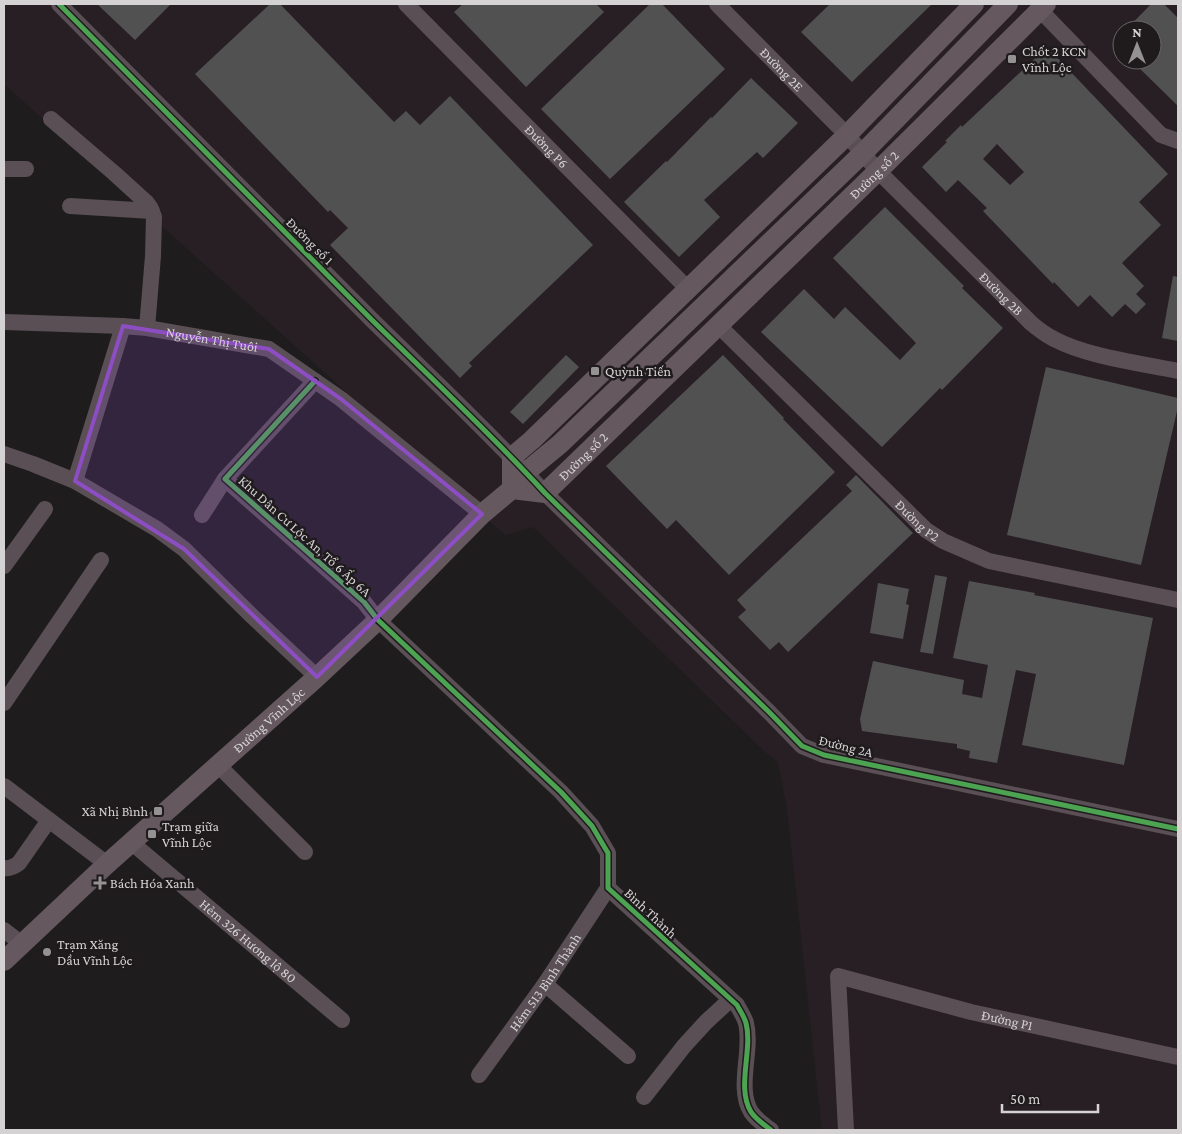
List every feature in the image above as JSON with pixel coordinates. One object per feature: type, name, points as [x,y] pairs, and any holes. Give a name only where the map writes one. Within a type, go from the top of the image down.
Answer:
[{"type":"main road","points":[[546,493],[512,489],[512,457],[847,135],[974,4]]},
{"type":"main road","name":"Đường số 2","points":[[526,472],[560,444],[863,153],[1008,4]]},
{"type":"main road","name":"Đường số 2","points":[[546,493],[878,171],[1043,7]]},
{"type":"main road","name":"Đường Vĩnh Lộc","points":[[4,961],[107,864],[317,677],[378,620],[482,514],[512,489],[526,472]]},
{"type":"street","name":"Đường số 1","points":[[58,4],[546,493]]},
{"type":"street","name":"Đường P6","points":[[406,4],[688,289]]},
{"type":"street","name":"Đường 2E","points":[[717,4],[863,153]]},
{"type":"street","points":[[1043,7],[1161,135],[1178,141]]},
{"type":"street","points":[[51,120],[114,173],[147,203],[152,211],[154,217],[147,328]]},
{"type":"street","name":"Đường 2B","points":[[863,153],[878,171],[1031,323],[1053,339],[1099,355],[1178,371]]},
{"type":"street","points":[[4,169],[26,169]]},
{"type":"street","points":[[70,206],[152,211]]},
{"type":"street","name":"Nguyễn Thị Tuôi","points":[[4,322],[147,328],[269,349],[341,400],[482,514]]},
{"type":"street","points":[[75,481],[123,326]]},
{"type":"street","name":"Đường P2","points":[[718,326],[926,530],[942,541],[989,561],[1178,600]]},
{"type":"street","name":"Khu Dân Cư Lộc An, Tổ 6 Ấp 6A","points":[[315,382],[225,478],[364,602],[378,620]]},
{"type":"street","points":[[4,454],[75,481],[157,529],[184,549],[317,677]]},
{"type":"street","points":[[202,515],[225,478]]},
{"type":"street","name":"Đường 2A","points":[[546,493],[802,746],[824,755],[1178,829]]},
{"type":"street","points":[[4,566],[45,509]]},
{"type":"street","points":[[4,703],[101,560]]},
{"type":"street","name":"Bình Thành","points":[[378,620],[561,792],[592,826],[608,853],[608,888],[737,1006],[742,1013],[748,1036],[745,1062],[745,1094],[747,1103],[755,1117],[771,1130]]},
{"type":"street","points":[[218,765],[305,852]]},
{"type":"street","points":[[4,786],[107,864]]},
{"type":"street","points":[[4,868],[14,867],[19,863],[49,820]]},
{"type":"street","name":"Hẻm 326 Hương lộ 80","points":[[132,843],[342,1020]]},
{"type":"street","name":"Hẻm 513 Bình Thành","points":[[479,1075],[545,984],[608,888]]},
{"type":"street","points":[[4,930],[22,944]]},
{"type":"street","name":"Đường P1","points":[[846,1130],[838,976],[971,1012],[1178,1057]]},
{"type":"street","points":[[545,984],[628,1056]]},
{"type":"street","points":[[644,1097],[684,1046],[730,1000]]},
{"type":"highlighted area","points":[[123,326],[269,349],[341,399],[482,514],[317,677],[184,549],[75,481]]},
{"type":"shaded area","points":[[4,4],[1178,4],[1178,1130],[822,1130],[787,808],[778,762],[766,753],[533,527],[505,535],[4,84]]},
{"type":"building","points":[[97,4],[171,4],[135,40]]},
{"type":"building","points":[[270,4],[280,4],[394,122],[406,111],[420,125],[450,96],[593,245],[469,363],[472,366],[460,378],[330,245],[348,228],[330,210],[328,212],[195,74]]},
{"type":"building","points":[[463,4],[596,4],[604,12],[526,87],[454,12]]},
{"type":"building","points":[[650,4],[662,4],[725,69],[610,179],[541,109]]},
{"type":"building","points":[[830,4],[932,4],[852,82],[801,32]]},
{"type":"building","points":[[1151,4],[1164,4],[1178,18],[1178,106],[1141,70],[1162,70],[1162,20],[1136,20]]},
{"type":"building","points":[[1047,47],[1168,174],[1139,202],[1161,225],[1122,263],[1144,286],[1136,294],[1146,304],[1136,314],[1125,304],[1112,317],[1090,295],[1078,307],[1054,282],[1053,284],[983,211],[987,208],[958,180],[946,192],[922,167],[961,125],[962,127]],"holes":[[[997,144],[1024,172],[1010,185],[983,159]]]},
{"type":"building","points":[[751,78],[798,123],[763,158],[757,152],[704,200],[720,217],[679,257],[624,202]]},
{"type":"building","points":[[885,207],[1003,328],[882,447],[761,332],[804,289],[834,319],[845,307],[900,360],[916,343],[833,258]]},
{"type":"building","points":[[1173,276],[1178,277],[1178,341],[1162,338]]},
{"type":"building","points":[[566,355],[579,367],[523,424],[510,412]]},
{"type":"building","points":[[723,355],[835,472],[729,575],[676,520],[667,529],[606,466]]},
{"type":"building","points":[[1046,367],[1178,398],[1178,407],[1141,565],[1007,535]]},
{"type":"building","points":[[856,475],[913,533],[788,652],[779,642],[770,650],[738,617],[746,610],[737,600],[852,491],[846,485]]},
{"type":"building","points":[[935,575],[947,577],[933,654],[920,652]]},
{"type":"building","points":[[969,581],[1153,618],[1124,765],[1022,745],[1036,674],[1016,670],[997,763],[969,758],[970,751],[957,748],[957,744],[862,731],[860,719],[873,661],[964,680],[962,694],[982,698],[988,665],[953,658]]},
{"type":"building","points":[[878,583],[909,589],[906,604],[909,605],[903,639],[870,633]]},
{"type":"cycle path","points":[[59,4],[545,493],[802,746],[824,755],[1178,829]]},
{"type":"cycle path","points":[[315,381],[225,479],[364,602],[378,620],[561,792],[592,826],[608,853],[608,888],[737,1005],[745,1020],[748,1034],[745,1080],[747,1102],[753,1115],[771,1130]]},
{"type":"place","name":"Chốt 2 KCN Vĩnh Lộc","points":[[1012,59]]},
{"type":"place","name":"Quỳnh Tiến","points":[[595,371]]},
{"type":"place","name":"Xã Nhị Bình","points":[[158,811]]},
{"type":"place","name":"Trạm giữa Vĩnh Lộc","points":[[152,834]]},
{"type":"place","name":"Bách Hóa Xanh","points":[[100,883]]},
{"type":"place","name":"Trạm Xăng Dầu Vĩnh Lộc","points":[[47,952]]}]
